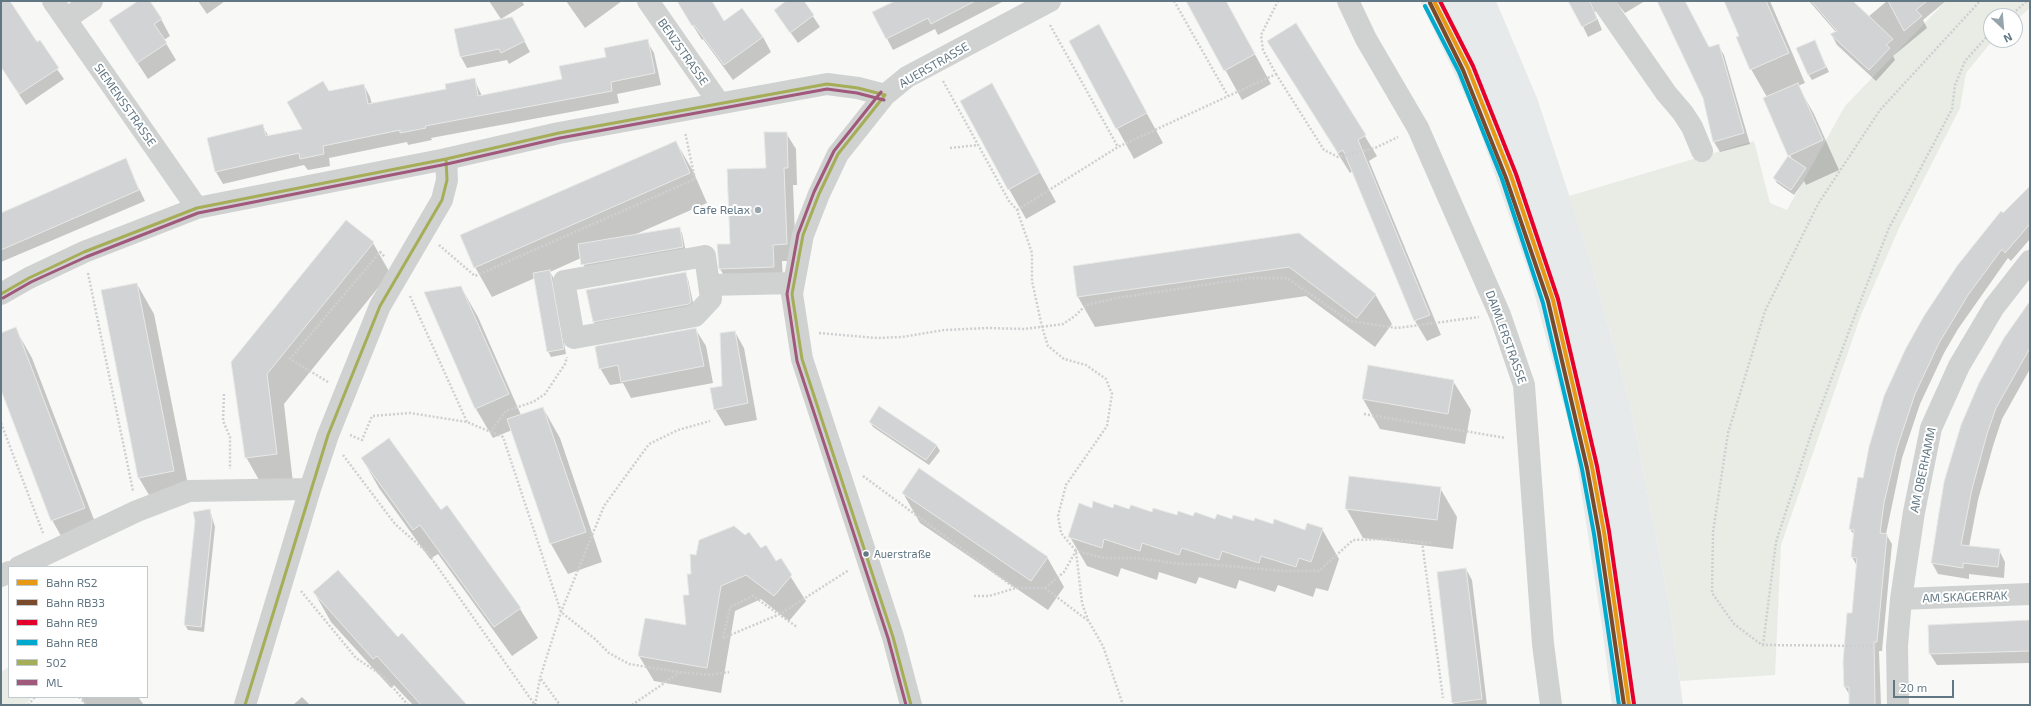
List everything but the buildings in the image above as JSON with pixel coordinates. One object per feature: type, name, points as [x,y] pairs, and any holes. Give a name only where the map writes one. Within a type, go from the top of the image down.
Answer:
[{"type":"street","name":"SIEMENSSTRASSE","points":[[53,1],[197,208]]},
{"type":"street","points":[[66,20],[92,1]]},
{"type":"street","name":"BENZSTRASSE","points":[[648,1],[719,103]]},
{"type":"street","name":"DAIMLERSTRASSE","points":[[1348,1],[1366,39],[1418,128],[1500,315],[1524,385],[1544,644],[1551,705]]},
{"type":"street","points":[[1602,1],[1666,93],[1683,113],[1692,127],[1702,151]]},
{"type":"street","name":"AUERSTRASSE","points":[[1,294],[29,278],[84,252],[197,208],[446,159],[558,133],[827,84],[858,88],[886,95],[908,77],[1045,4]]},
{"type":"street","points":[[886,95],[838,154],[803,235],[792,294],[802,359],[892,637],[911,705]]},
{"type":"street","points":[[245,705],[310,489],[337,438],[346,392],[380,306],[399,271],[442,200],[447,180],[446,159]]},
{"type":"street","points":[[705,256],[710,285],[711,299],[695,316],[574,338],[564,281],[705,256]]},
{"type":"street","name":"AM OBERHAMM","points":[[1898,705],[1897,646],[1901,599],[1914,512],[1931,428],[1959,366],[1994,307],[2030,260]]},
{"type":"street","points":[[710,285],[794,283]]},
{"type":"street","points":[[22,566],[137,511],[189,491],[310,489]]},
{"type":"street","name":"AM SKAGERRAK","points":[[1901,599],[2030,594]]},
{"type":"path","points":[[1174,1],[1228,96]]},
{"type":"path","points":[[1278,1],[1260,35],[1263,50],[1276,74],[1324,150],[1338,158],[1375,148],[1418,128]]},
{"type":"path","points":[[1897,646],[1762,646],[1734,624],[1712,593],[1713,532],[1728,434],[1765,311],[1818,204],[1880,110],[1980,1]]},
{"type":"path","points":[[2019,8],[2027,1]]},
{"type":"path","points":[[1045,4],[1118,147]]},
{"type":"path","points":[[1762,646],[1776,542],[1813,428],[1889,228],[1952,108],[1955,86],[1965,61],[1983,41]]},
{"type":"path","points":[[933,63],[1009,201],[1017,210],[1032,252],[1032,281],[1042,327],[1048,346],[1064,359],[1086,364],[1101,375],[1106,379],[1112,394],[1107,426],[1066,485],[1058,516],[1061,533],[1076,551],[1082,603],[1088,620],[1103,646],[1123,705]]},
{"type":"path","points":[[1017,210],[1118,147],[1276,74]]},
{"type":"path","points":[[423,231],[475,276],[695,179],[680,110]]},
{"type":"path","points":[[950,148],[978,145]]},
{"type":"path","points":[[84,252],[137,511]]},
{"type":"path","points":[[346,392],[290,359],[380,252],[399,271],[467,422]]},
{"type":"path","points":[[798,331],[877,338],[902,337],[944,330],[988,328],[1025,329],[1063,324],[1075,316],[1086,305],[1118,298],[1250,278],[1287,278],[1349,321],[1397,328],[1500,315]]},
{"type":"path","points":[[490,432],[506,411],[533,402],[545,394],[565,364],[574,338]]},
{"type":"path","points":[[224,394],[223,421],[230,437],[228,465],[236,490]]},
{"type":"path","points":[[535,705],[427,552],[395,524],[337,438],[348,434],[362,440],[372,416],[410,413],[467,422],[503,437],[561,612],[595,639],[609,653],[629,664],[710,675],[729,672]]},
{"type":"path","points":[[1364,414],[1528,442]]},
{"type":"path","points":[[535,705],[540,678],[561,612],[604,506],[649,444],[678,430],[710,421]]},
{"type":"path","points":[[1,423],[50,552]]},
{"type":"path","points":[[841,481],[864,476],[1016,588]]},
{"type":"path","points":[[1076,551],[1104,558],[1137,558],[1181,564],[1217,565],[1284,571],[1319,571],[1353,540],[1386,539],[1433,543]]},
{"type":"path","points":[[1422,542],[1443,698]]},
{"type":"path","points":[[1045,588],[1064,572],[1076,551]]},
{"type":"path","points":[[796,627],[780,614],[753,596],[730,607],[723,638],[780,614],[867,559]]},
{"type":"path","points":[[285,572],[356,658],[383,676],[408,705]]},
{"type":"path","points":[[974,596],[989,596],[1016,588],[1045,588],[1088,620]]},
{"type":"path","points":[[632,705],[679,672]]},
{"type":"path","points":[[540,678],[560,705]]},
{"type":"shaded area","points":[[1420,1],[1496,1],[1537,98],[1589,255],[1631,407],[1670,606],[1683,705],[1612,705],[1602,626],[1574,444],[1529,273],[1474,114]]},
{"type":"shaded area","points":[[1946,1],[2030,1],[2030,8],[2023,14],[2023,8],[1983,8],[1983,48],[1986,48],[1966,73],[1960,108],[1900,226],[1861,315],[1781,545],[1775,675],[1680,681],[1670,606],[1631,407],[1589,255],[1569,196],[1754,141],[1770,203],[1787,210],[1845,106]]},
{"type":"shaded area","points":[[8,668],[8,698],[31,698],[25,705],[1,705],[1,672]]},
{"type":"rail line","name":"RS2","points":[[1434,1],[1468,68],[1511,176],[1553,300],[1592,467],[1604,532],[1629,705]]},
{"type":"rail line","name":"RE9","points":[[1440,1],[1473,66],[1516,174],[1558,299],[1597,466],[1609,531],[1634,704]]},
{"type":"rail line","name":"RB33","points":[[1430,3],[1463,70],[1506,178],[1548,301],[1587,468],[1599,533],[1624,705]]},
{"type":"rail line","name":"RE8","points":[[1425,6],[1459,72],[1502,179],[1543,303],[1582,469],[1594,534],[1619,705]]},
{"type":"transit line","name":"502","points":[[1,294],[29,278],[84,252],[197,208],[446,159],[559,133],[827,84],[858,88],[885,95]]},
{"type":"transit line","name":"ML","points":[[3,298],[31,282],[86,257],[198,213],[447,164],[560,138],[827,89],[857,93],[884,100]]},
{"type":"transit line","name":"ML","points":[[881,92],[834,151],[814,192],[798,234],[787,294],[797,361],[888,638],[906,705]]},
{"type":"transit line","name":"502","points":[[885,95],[838,154],[819,194],[803,235],[792,294],[802,359],[893,637],[911,705]]},
{"type":"transit line","name":"502","points":[[245,705],[328,435],[380,306],[442,200],[447,180],[446,159]]},
{"type":"place","name":"Cafe Relax","points":[[758,210]]},
{"type":"place","name":"Auerstraße","points":[[866,554]]}]
